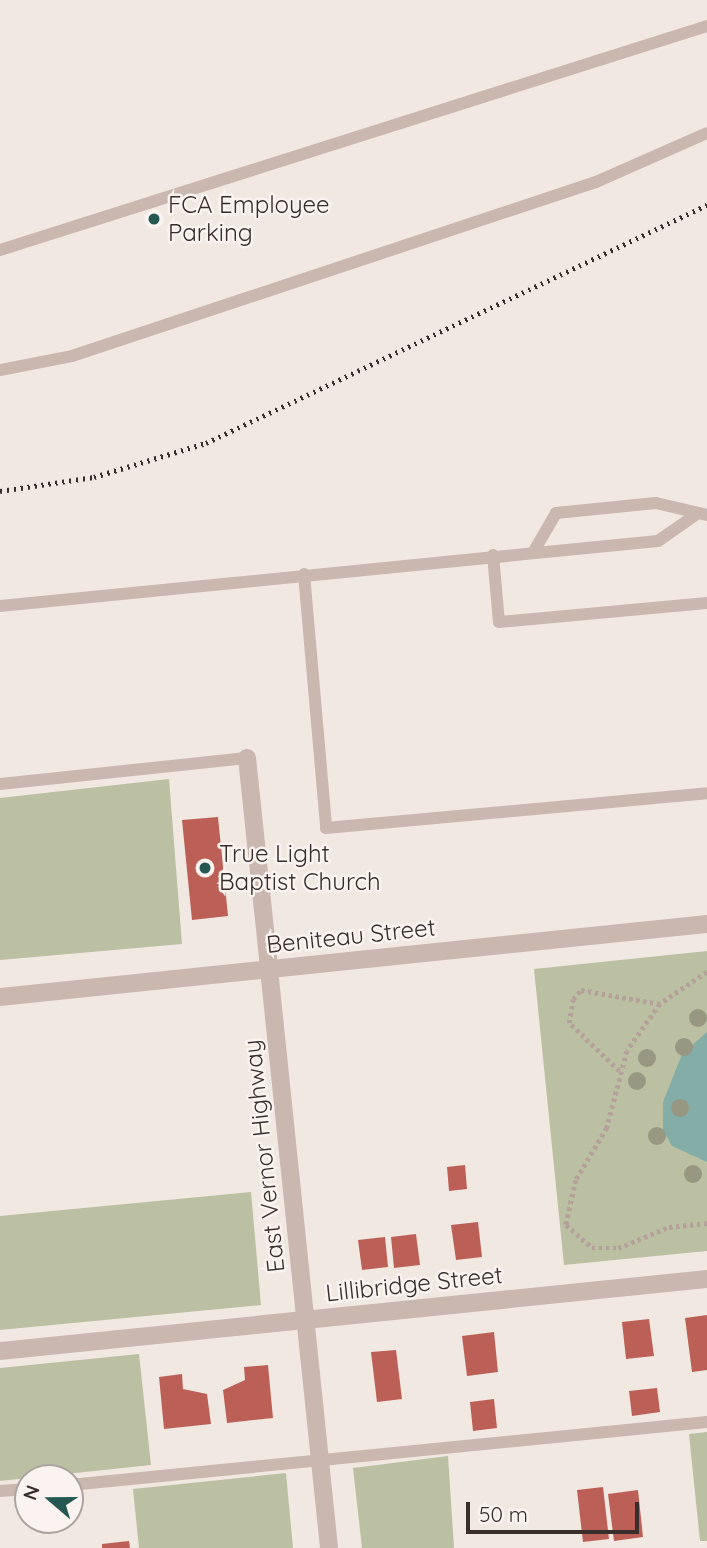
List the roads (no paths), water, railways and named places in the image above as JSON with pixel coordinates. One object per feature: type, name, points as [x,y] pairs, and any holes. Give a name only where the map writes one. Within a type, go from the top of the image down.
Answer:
[{"type":"street","name":"East Vernor Highway","points":[[247,758],[329,1548]]},
{"type":"street","name":"Beniteau Street","points":[[0,997],[707,924]]},
{"type":"street","name":"Lillibridge Street","points":[[0,1351],[707,1279]]},
{"type":"lane","points":[[0,250],[598,64],[707,26]]},
{"type":"lane","points":[[0,370],[72,356],[583,186],[707,133]]},
{"type":"lane","points":[[534,551],[556,513],[656,503],[700,516]]},
{"type":"lane","points":[[0,606],[493,555],[658,541],[700,516]]},
{"type":"lane","points":[[493,555],[499,622],[707,603]]},
{"type":"lane","points":[[304,575],[327,828],[707,793]]},
{"type":"lane","points":[[0,784],[247,758]]},
{"type":"lane","points":[[84,1484],[707,1422]]},
{"type":"water","points":[[707,1032],[707,1162],[672,1146],[663,1130],[663,1102],[682,1054]]},
{"type":"railway","points":[[0,491],[94,477],[206,443],[707,205]]},
{"type":"place","name":"FCA Employee Parking","points":[[154,219]]},
{"type":"place","name":"True Light Baptist Church","points":[[205,868]]}]
